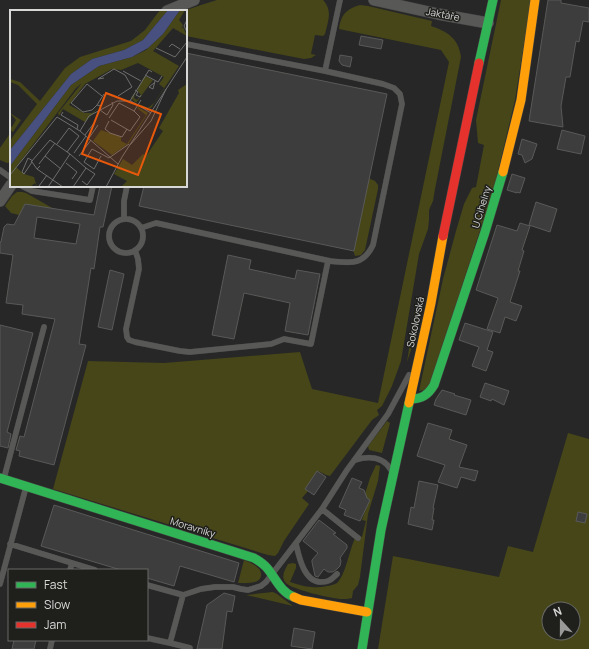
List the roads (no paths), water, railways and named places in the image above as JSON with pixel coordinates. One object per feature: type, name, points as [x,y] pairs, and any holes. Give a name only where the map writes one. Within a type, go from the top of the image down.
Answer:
[{"type":"street","points":[[169,10],[194,0]]},
{"type":"street","name":"Jaktáře","points":[[374,0],[488,23]]},
{"type":"street","name":"Sokolovská","points":[[362,649],[381,530],[421,351],[445,223],[493,0]]},
{"type":"street","name":"U Cihelny","points":[[410,400],[417,400],[425,397],[434,385],[485,232],[508,154],[521,100],[535,0]]},
{"type":"street","points":[[0,201],[10,186]]},
{"type":"street","name":"Moravníky","points":[[2,478],[246,555],[261,562],[286,593],[296,598],[367,612]]},
{"type":"lane","points":[[325,71],[340,0]]},
{"type":"lane","points":[[141,228],[156,224],[328,261],[356,262],[362,260],[370,252],[373,245],[402,104],[400,94],[394,88],[383,84],[187,44]]},
{"type":"lane","points":[[0,170],[10,177]]},
{"type":"lane","points":[[24,187],[32,191],[90,200],[93,187]]},
{"type":"lane","points":[[124,219],[124,201],[127,187]]},
{"type":"lane","points":[[124,219],[135,221],[141,228],[143,237],[138,248],[124,253],[115,248],[109,239],[111,228],[114,224],[124,219]]},
{"type":"lane","points":[[135,250],[139,269],[126,329],[127,338],[135,342],[190,352],[272,344],[284,339],[310,344],[328,261]]},
{"type":"lane","points":[[2,478],[44,327]]},
{"type":"lane","points":[[148,585],[183,595],[201,589],[215,587],[233,587],[248,590],[261,586],[266,582],[322,510],[347,470],[388,414],[421,351]]},
{"type":"lane","points":[[354,460],[367,457],[374,458],[384,462],[393,474]]},
{"type":"lane","points":[[0,584],[26,486]]},
{"type":"lane","points":[[322,510],[358,538]]},
{"type":"lane","points":[[10,544],[93,569]]},
{"type":"lane","points":[[296,544],[304,570],[314,580],[317,582],[324,582],[330,580],[337,574]]},
{"type":"lane","points":[[70,569],[72,563]]},
{"type":"lane","points":[[170,643],[183,595]]},
{"type":"lane","points":[[148,638],[190,649]]}]
